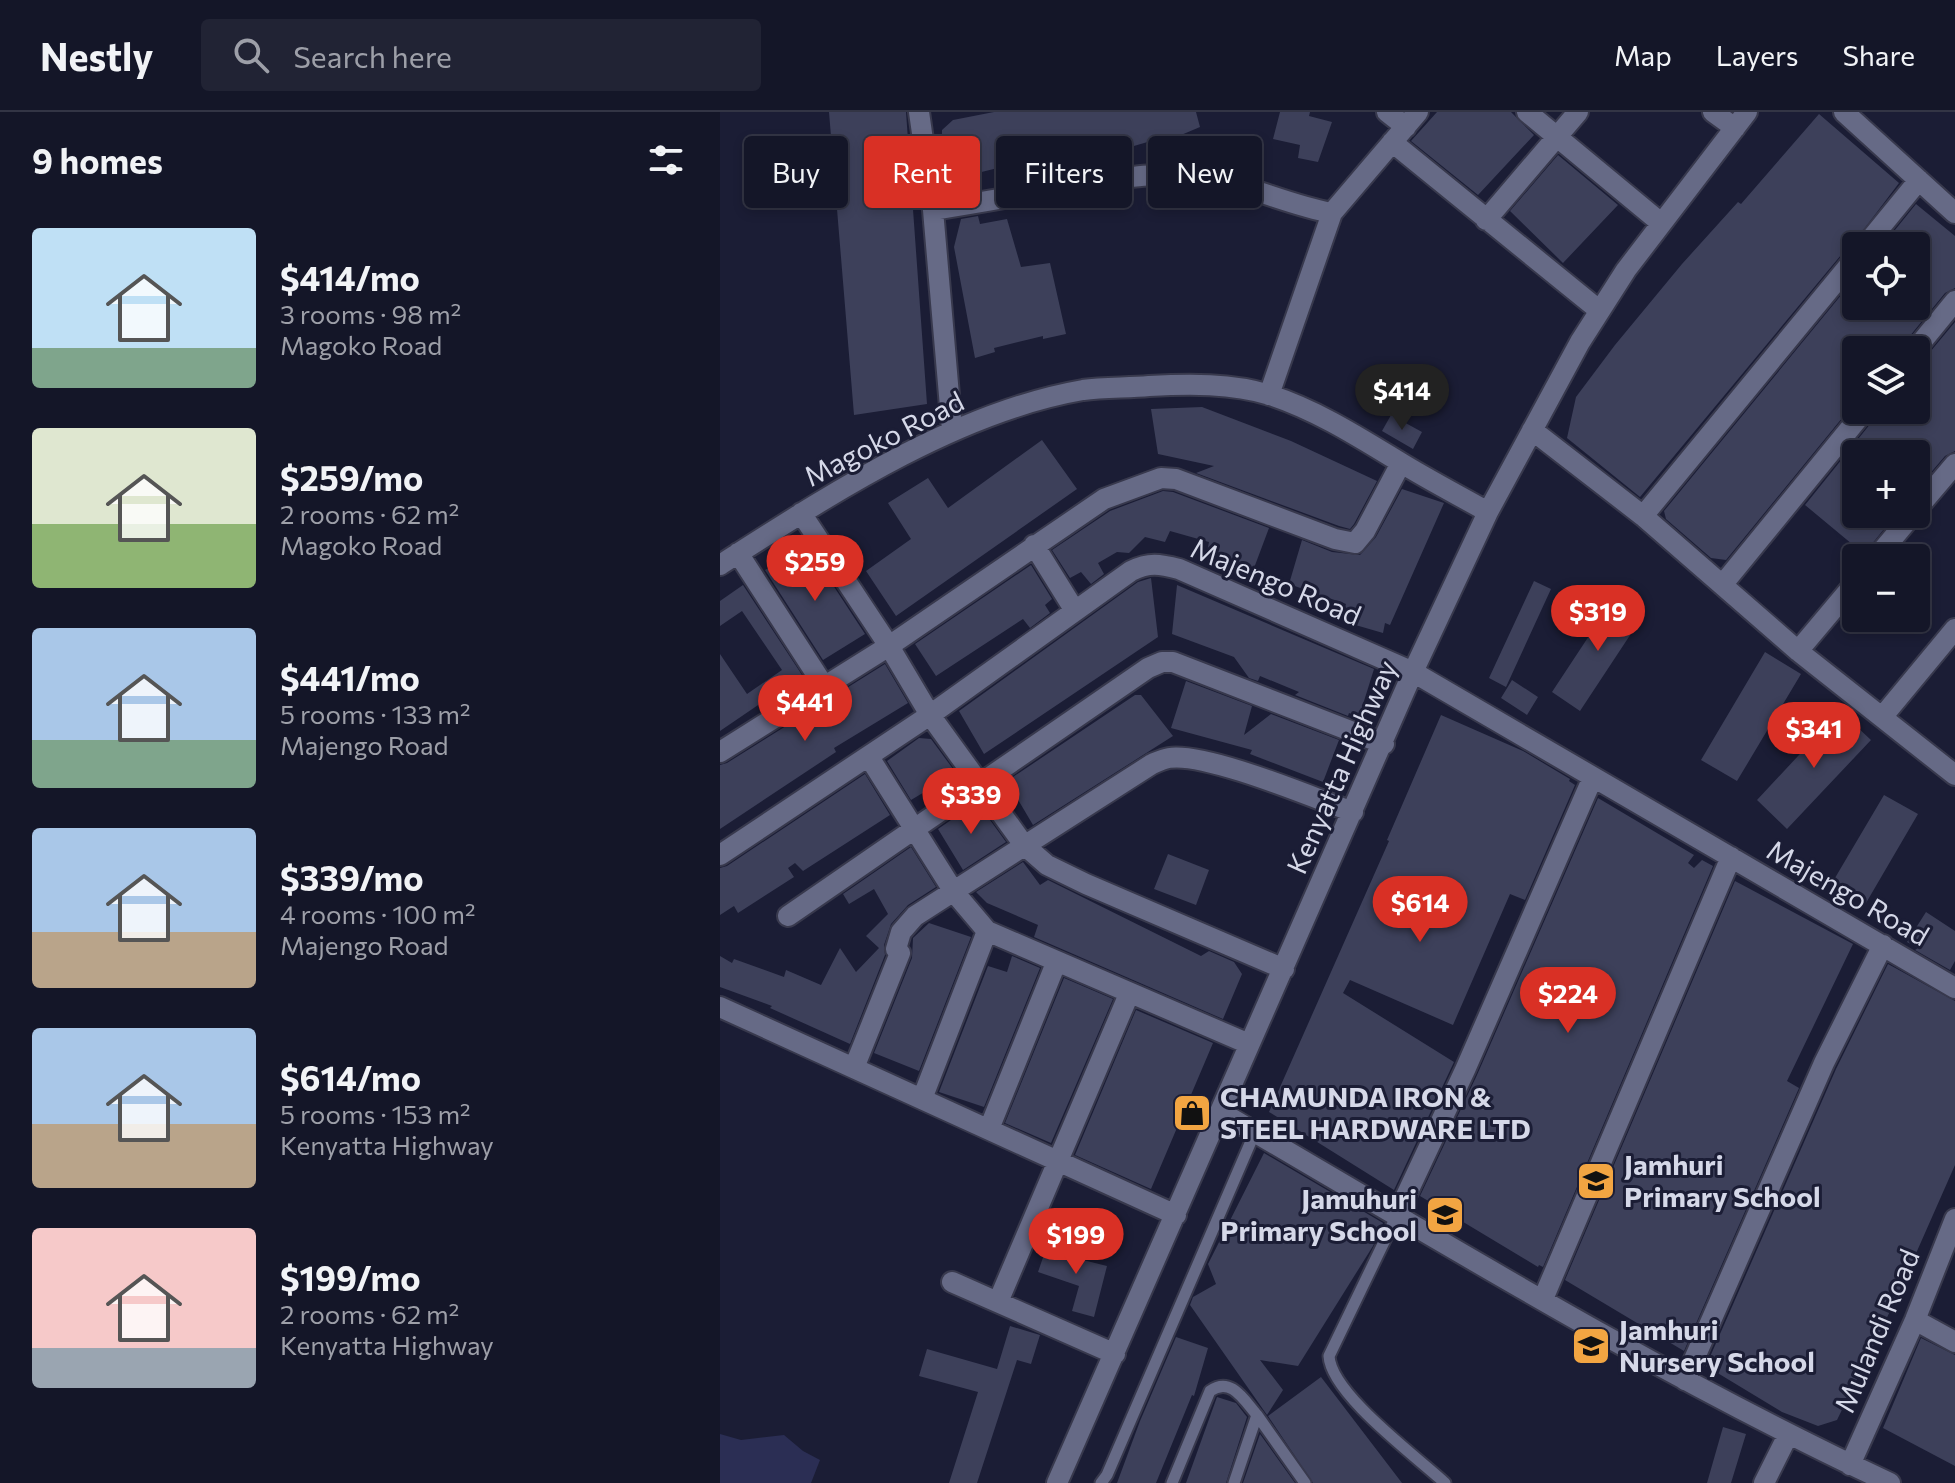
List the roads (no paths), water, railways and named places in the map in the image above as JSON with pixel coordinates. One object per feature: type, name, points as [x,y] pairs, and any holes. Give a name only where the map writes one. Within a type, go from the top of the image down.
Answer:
[{"type":"street","points":[[919,112],[933,210],[952,430]]},
{"type":"street","points":[[1387,112],[1405,127],[1486,220],[1600,311]]},
{"type":"street","points":[[1527,112],[1661,223]]},
{"type":"street","points":[[1486,220],[1578,112]]},
{"type":"street","points":[[1713,112],[1741,120]]},
{"type":"street","points":[[1844,112],[1955,213]]},
{"type":"street","name":"Kenyatta Highway","points":[[1057,1483],[1413,672],[1488,512],[1626,270],[1741,120]]},
{"type":"street","points":[[1269,395],[1332,213],[1405,127]]},
{"type":"street","points":[[933,210],[1131,176],[1169,175],[1201,177],[1287,204],[1332,213]]},
{"type":"street","points":[[1876,232],[1919,180]]},
{"type":"street","points":[[1643,516],[1842,274]]},
{"type":"street","points":[[1926,336],[1955,301]]},
{"type":"street","name":"Magoko Road","points":[[720,565],[801,513],[952,430],[1011,409],[1084,390],[1170,385],[1231,387],[1269,395],[1347,429],[1488,512]]},
{"type":"street","points":[[1723,584],[1854,424]]},
{"type":"street","points":[[1532,430],[1643,516],[1798,651],[1955,775]]},
{"type":"street","points":[[720,752],[889,646],[1104,499],[1161,478],[1176,479],[1335,539],[1355,543],[1365,531],[1401,463]]},
{"type":"street","points":[[1930,493],[1955,464]]},
{"type":"street","points":[[801,513],[889,646],[930,715],[1024,845],[1047,865],[1086,884],[1284,969]]},
{"type":"street","points":[[1888,544],[1901,528]]},
{"type":"street","points":[[1034,545],[1075,611]]},
{"type":"street","points":[[738,553],[824,686]]},
{"type":"street","name":"Majengo Road","points":[[720,855],[930,715],[1131,571],[1146,564],[1159,564],[1179,569],[1413,672],[1955,988]]},
{"type":"street","points":[[1798,651],[1842,599]]},
{"type":"street","points":[[1883,716],[1955,629]]},
{"type":"street","points":[[788,916],[980,782],[1148,668],[1162,662],[1173,662],[1384,744]]},
{"type":"street","points":[[869,757],[954,892],[987,931],[1249,1044]]},
{"type":"street","points":[[854,1068],[900,953],[896,949],[901,932],[915,916],[1152,764],[1169,758],[1191,759],[1230,769],[1353,812]]},
{"type":"street","points":[[1397,1215],[1465,1070],[1593,777]]},
{"type":"street","points":[[1543,1299],[1731,857]]},
{"type":"street","points":[[922,1099],[987,931]]},
{"type":"street","points":[[1685,1380],[1824,1063],[1883,945]]},
{"type":"street","points":[[989,1129],[1056,963]]},
{"type":"street","points":[[998,1302],[1129,994]]},
{"type":"street","points":[[720,1007],[1176,1215]]},
{"type":"street","points":[[1222,1113],[1685,1380],[1788,1435],[1890,1483]]},
{"type":"street","name":"Mulandi Road","points":[[1850,1465],[1915,1320],[1955,1219]]},
{"type":"street","points":[[952,1282],[1115,1354]]},
{"type":"street","points":[[1915,1320],[1955,1342]]},
{"type":"street","points":[[1764,1483],[1788,1435]]},
{"type":"lane","points":[[1101,1483],[1255,1132]]},
{"type":"lane","points":[[1397,1215],[1329,1356],[1330,1368],[1345,1394],[1445,1483]]},
{"type":"lane","points":[[1172,1483],[1210,1391],[1215,1387],[1229,1386],[1257,1415],[1305,1483]]},
{"type":"lane","points":[[1234,1483],[1257,1415]]},
{"type":"place","name":"CHAMUNDA IRON & STEEL HARDWARE LTD","points":[[1192,1113]]},
{"type":"place","name":"Jamhuri Primary School","points":[[1596,1181]]},
{"type":"place","name":"Jamuhuri Primary School","points":[[1445,1215]]},
{"type":"place","name":"Jamhuri Nursery School","points":[[1591,1346]]}]
